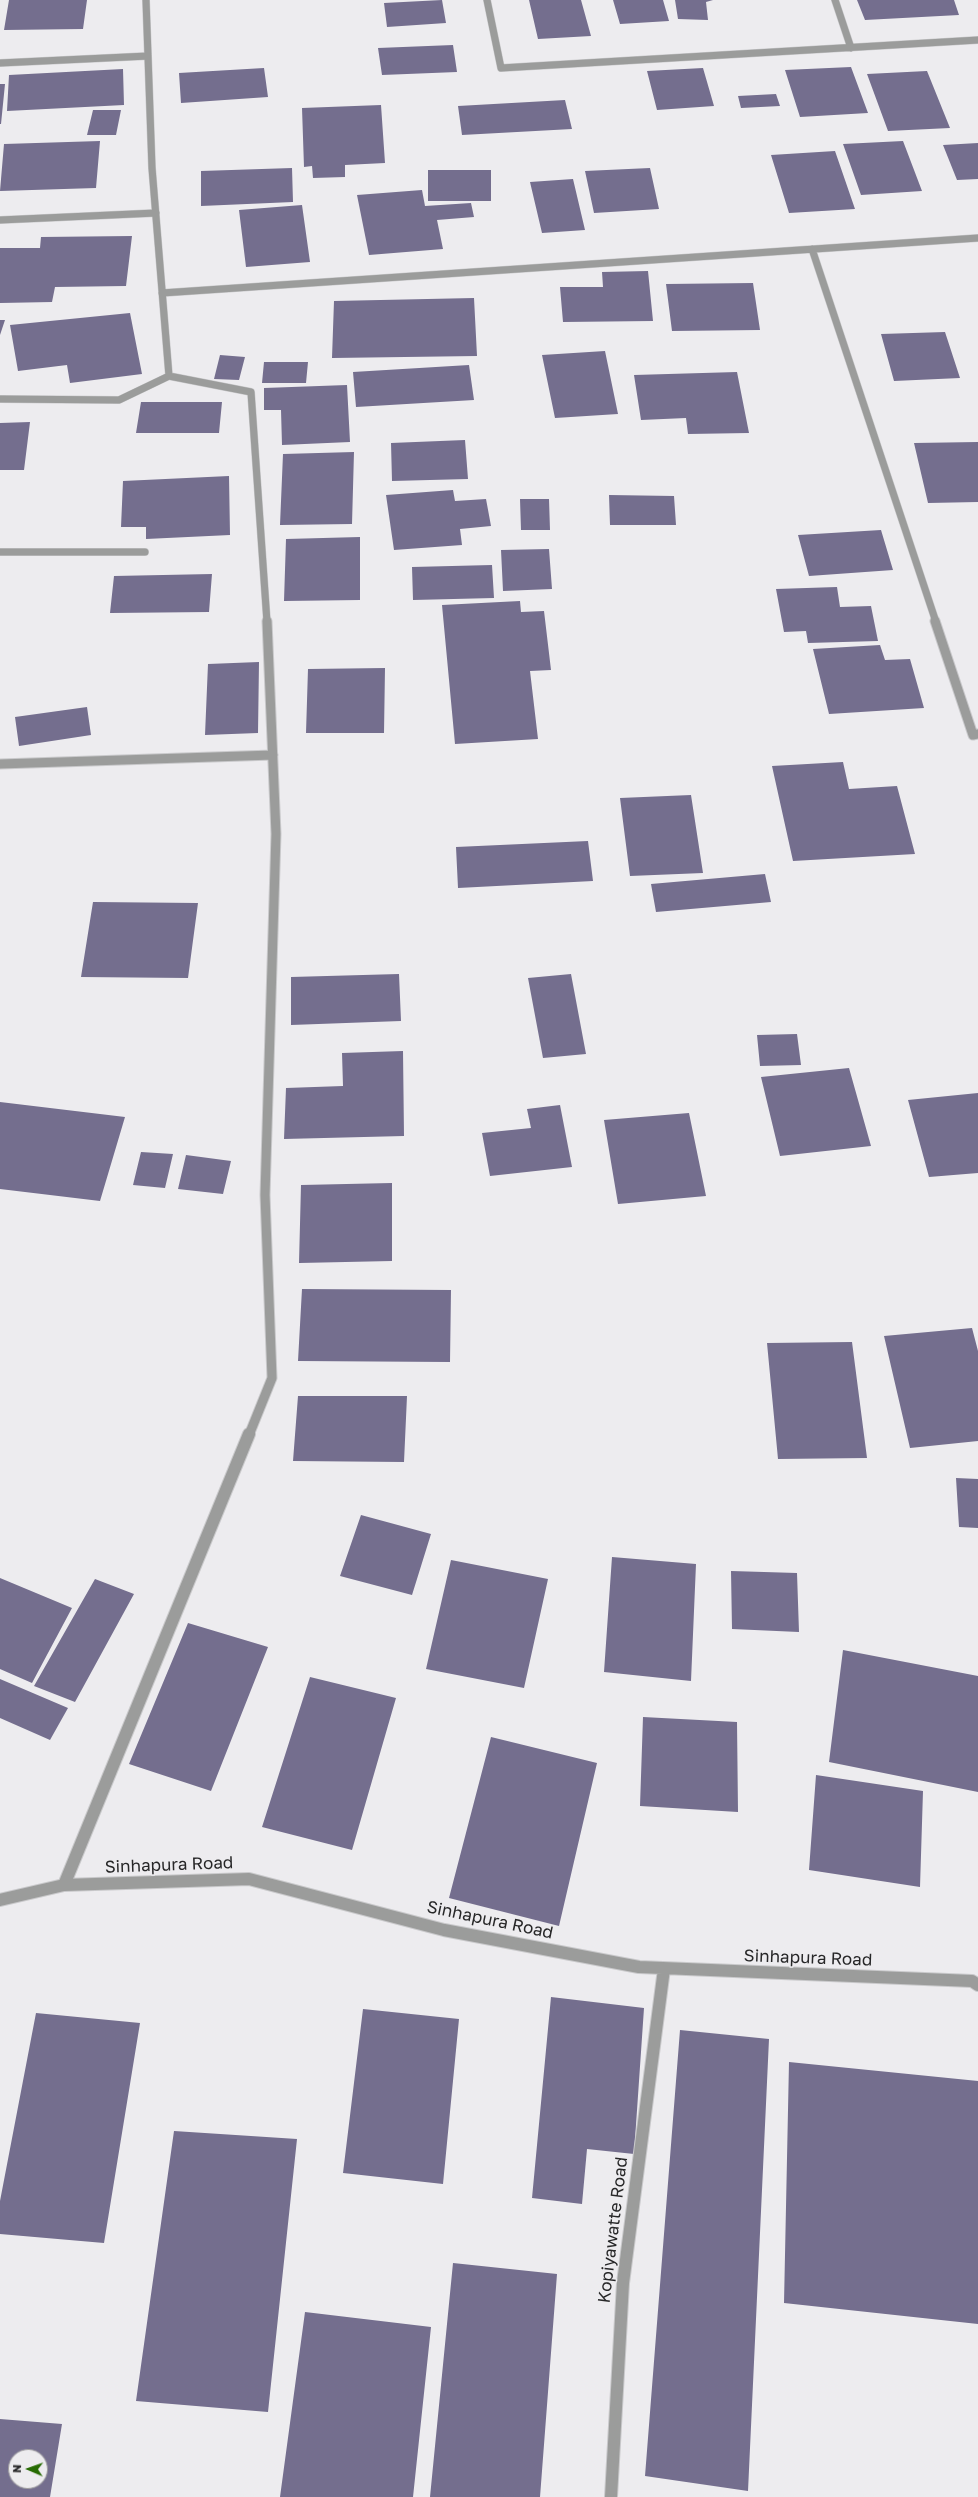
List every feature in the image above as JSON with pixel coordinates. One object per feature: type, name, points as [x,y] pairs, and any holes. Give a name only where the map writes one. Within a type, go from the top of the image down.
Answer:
[{"type":"street","points":[[146,0],[156,213],[169,376]]},
{"type":"street","points":[[487,0],[501,68],[978,40]]},
{"type":"street","points":[[835,0],[851,48]]},
{"type":"street","points":[[0,62],[148,56]]},
{"type":"street","points":[[0,220],[156,213]]},
{"type":"street","points":[[162,293],[978,238]]},
{"type":"street","points":[[812,249],[973,734],[978,734]]},
{"type":"street","points":[[0,399],[118,400],[169,376],[252,392],[265,568],[276,834],[265,1195],[272,1378],[64,1885]]},
{"type":"street","points":[[0,552],[146,552]]},
{"type":"street","points":[[0,764],[273,755]]},
{"type":"street","name":"Sinhapura Road","points":[[0,1900],[64,1885],[249,1879],[444,1930],[639,1967],[972,1981],[978,1985]]},
{"type":"street","name":"Kopiyawatte Road","points":[[611,2497],[623,2283],[664,1969]]},
{"type":"building","points":[[9,0],[87,0],[83,29],[4,30]]},
{"type":"building","points":[[442,0],[446,23],[387,27],[384,3]]},
{"type":"building","points":[[529,0],[581,0],[591,36],[538,39]]},
{"type":"building","points":[[613,0],[663,0],[669,21],[620,24]]},
{"type":"building","points":[[675,0],[713,0],[706,2],[708,20],[678,19]]},
{"type":"building","points":[[857,0],[954,0],[959,15],[865,20]]},
{"type":"building","points":[[453,45],[457,72],[382,75],[378,48]]},
{"type":"building","points":[[851,67],[868,113],[800,117],[785,70]]},
{"type":"building","points":[[264,68],[268,97],[181,103],[179,73]]},
{"type":"building","points":[[703,68],[714,106],[657,110],[647,71]]},
{"type":"building","points":[[123,69],[124,105],[7,111],[9,75]]},
{"type":"building","points":[[927,71],[950,128],[888,131],[867,74]]},
{"type":"building","points":[[0,84],[5,84],[1,124],[0,124]]},
{"type":"building","points":[[776,94],[780,106],[741,108],[738,96]]},
{"type":"building","points":[[565,100],[572,129],[462,135],[458,106]]},
{"type":"building","points":[[381,105],[385,163],[345,165],[345,177],[313,178],[312,166],[304,167],[302,108]]},
{"type":"building","points":[[93,110],[121,110],[116,135],[87,135]]},
{"type":"building","points":[[100,141],[96,188],[0,191],[4,144]]},
{"type":"building","points":[[903,141],[922,191],[861,195],[843,144]]},
{"type":"building","points":[[978,143],[978,179],[957,180],[943,145]]},
{"type":"building","points":[[835,151],[855,209],[789,213],[771,155]]},
{"type":"building","points":[[292,168],[293,202],[201,206],[201,171]]},
{"type":"building","points":[[650,168],[659,209],[594,213],[585,171]]},
{"type":"building","points":[[428,170],[491,170],[491,201],[428,201]]},
{"type":"building","points":[[573,179],[585,230],[542,233],[530,182]]},
{"type":"building","points":[[422,190],[425,206],[471,203],[474,217],[437,220],[443,249],[369,255],[357,195]]},
{"type":"building","points":[[302,205],[310,262],[246,267],[239,210]]},
{"type":"building","points":[[132,236],[126,286],[55,287],[52,302],[0,303],[0,248],[40,248],[41,237]]},
{"type":"building","points":[[648,271],[653,321],[563,322],[560,287],[603,287],[602,272]]},
{"type":"building","points":[[753,283],[760,330],[672,331],[666,284]]},
{"type":"building","points":[[474,298],[477,356],[332,358],[334,301]]},
{"type":"building","points":[[130,313],[142,374],[70,383],[67,365],[18,371],[10,325]]},
{"type":"building","points":[[0,320],[5,320],[0,335]]},
{"type":"building","points":[[945,332],[960,378],[894,381],[881,334]]},
{"type":"building","points":[[605,351],[618,414],[555,418],[542,355]]},
{"type":"building","points":[[220,355],[245,357],[239,380],[214,379]]},
{"type":"building","points":[[264,362],[308,362],[306,383],[262,383]]},
{"type":"building","points":[[469,365],[474,400],[356,407],[353,372]]},
{"type":"building","points":[[737,372],[749,433],[688,434],[686,418],[641,420],[634,375]]},
{"type":"building","points":[[347,385],[350,442],[282,445],[281,410],[264,410],[264,388]]},
{"type":"building","points":[[141,402],[222,402],[219,433],[136,433]]},
{"type":"building","points":[[30,422],[24,470],[0,470],[0,423]]},
{"type":"building","points":[[465,440],[468,479],[392,481],[391,443]]},
{"type":"building","points":[[978,442],[978,502],[928,503],[914,443]]},
{"type":"building","points":[[354,452],[352,524],[280,525],[283,454]]},
{"type":"building","points":[[229,476],[230,535],[146,539],[146,527],[121,527],[123,481]]},
{"type":"building","points":[[453,490],[455,501],[486,499],[491,526],[460,529],[462,545],[394,550],[386,495]]},
{"type":"building","points":[[609,495],[674,496],[676,525],[610,525]]},
{"type":"building","points":[[520,499],[549,499],[550,530],[521,530]]},
{"type":"building","points":[[881,530],[893,570],[809,576],[798,535]]},
{"type":"building","points":[[360,537],[360,600],[284,601],[286,539]]},
{"type":"building","points":[[549,549],[552,589],[503,591],[501,550]]},
{"type":"building","points":[[492,565],[494,598],[413,600],[412,567]]},
{"type":"building","points":[[212,574],[209,612],[110,613],[114,576]]},
{"type":"building","points":[[837,587],[840,607],[871,606],[878,641],[808,643],[806,631],[784,632],[776,589]]},
{"type":"building","points":[[520,601],[521,612],[544,611],[551,670],[530,671],[538,739],[455,744],[442,605]]},
{"type":"building","points":[[880,645],[885,660],[910,659],[924,708],[829,714],[813,649]]},
{"type":"building","points":[[259,662],[258,733],[205,735],[208,664]]},
{"type":"building","points":[[385,668],[384,733],[306,733],[308,669]]},
{"type":"building","points":[[87,707],[91,735],[19,746],[15,717]]},
{"type":"building","points":[[843,762],[849,789],[897,786],[915,854],[793,861],[772,766]]},
{"type":"building","points":[[691,795],[703,873],[630,876],[620,798]]},
{"type":"building","points":[[588,841],[593,881],[458,888],[456,847]]},
{"type":"building","points":[[765,874],[771,902],[656,912],[651,884]]},
{"type":"building","points":[[93,902],[198,903],[188,978],[81,977]]},
{"type":"building","points":[[399,974],[401,1021],[291,1025],[291,977]]},
{"type":"building","points":[[571,974],[586,1054],[543,1058],[528,978]]},
{"type":"building","points":[[797,1034],[801,1065],[760,1066],[757,1035]]},
{"type":"building","points":[[403,1051],[404,1136],[284,1139],[286,1088],[343,1086],[342,1053]]},
{"type":"building","points":[[849,1068],[871,1146],[780,1156],[761,1077]]},
{"type":"building","points":[[978,1093],[978,1173],[929,1177],[908,1100]]},
{"type":"building","points":[[0,1102],[125,1117],[100,1201],[0,1189]]},
{"type":"building","points":[[560,1105],[572,1167],[490,1176],[482,1133],[531,1128],[527,1109]]},
{"type":"building","points":[[689,1113],[706,1196],[618,1204],[604,1120]]},
{"type":"building","points":[[141,1152],[173,1154],[165,1188],[133,1185]]},
{"type":"building","points":[[186,1155],[231,1161],[223,1194],[178,1189]]},
{"type":"building","points":[[392,1183],[392,1261],[299,1263],[301,1185]]},
{"type":"building","points":[[302,1289],[451,1290],[450,1362],[298,1361]]},
{"type":"building","points":[[972,1328],[978,1351],[978,1441],[910,1448],[884,1336]]},
{"type":"building","points":[[852,1342],[867,1458],[778,1459],[767,1343]]},
{"type":"building","points":[[298,1396],[407,1396],[404,1462],[293,1461]]},
{"type":"building","points":[[956,1478],[978,1479],[978,1528],[959,1527]]},
{"type":"building","points":[[361,1515],[431,1534],[412,1595],[340,1576]]},
{"type":"building","points":[[612,1557],[696,1564],[691,1681],[604,1672]]},
{"type":"building","points":[[451,1560],[548,1579],[524,1688],[426,1669]]},
{"type":"building","points":[[731,1571],[797,1573],[799,1632],[732,1629]]},
{"type":"building","points":[[0,1578],[72,1608],[32,1683],[0,1669]]},
{"type":"building","points":[[95,1579],[134,1594],[75,1702],[34,1686]]},
{"type":"building","points":[[188,1623],[268,1647],[211,1791],[129,1764]]},
{"type":"building","points":[[843,1650],[978,1676],[978,1792],[829,1762]]},
{"type":"building","points":[[310,1677],[396,1698],[352,1850],[262,1827]]},
{"type":"building","points":[[0,1679],[68,1708],[50,1740],[0,1718]]},
{"type":"building","points":[[643,1717],[737,1722],[738,1812],[640,1806]]},
{"type":"building","points":[[491,1737],[597,1763],[559,1926],[449,1898]]},
{"type":"building","points":[[816,1775],[923,1791],[920,1887],[809,1870]]},
{"type":"building","points":[[551,1997],[644,2008],[634,2154],[587,2149],[582,2204],[532,2198]]},
{"type":"building","points":[[363,2009],[459,2019],[443,2184],[343,2173]]},
{"type":"building","points":[[36,2013],[140,2023],[104,2243],[0,2234],[0,2201]]},
{"type":"building","points":[[680,2030],[769,2039],[748,2491],[645,2476]]},
{"type":"building","points":[[789,2062],[978,2081],[978,2324],[784,2303]]},
{"type":"building","points":[[174,2131],[297,2139],[268,2412],[136,2401]]},
{"type":"building","points":[[453,2263],[557,2274],[540,2497],[430,2497]]},
{"type":"building","points":[[305,2312],[431,2327],[413,2497],[280,2497]]},
{"type":"building","points":[[0,2419],[62,2424],[50,2497],[0,2497]]}]
